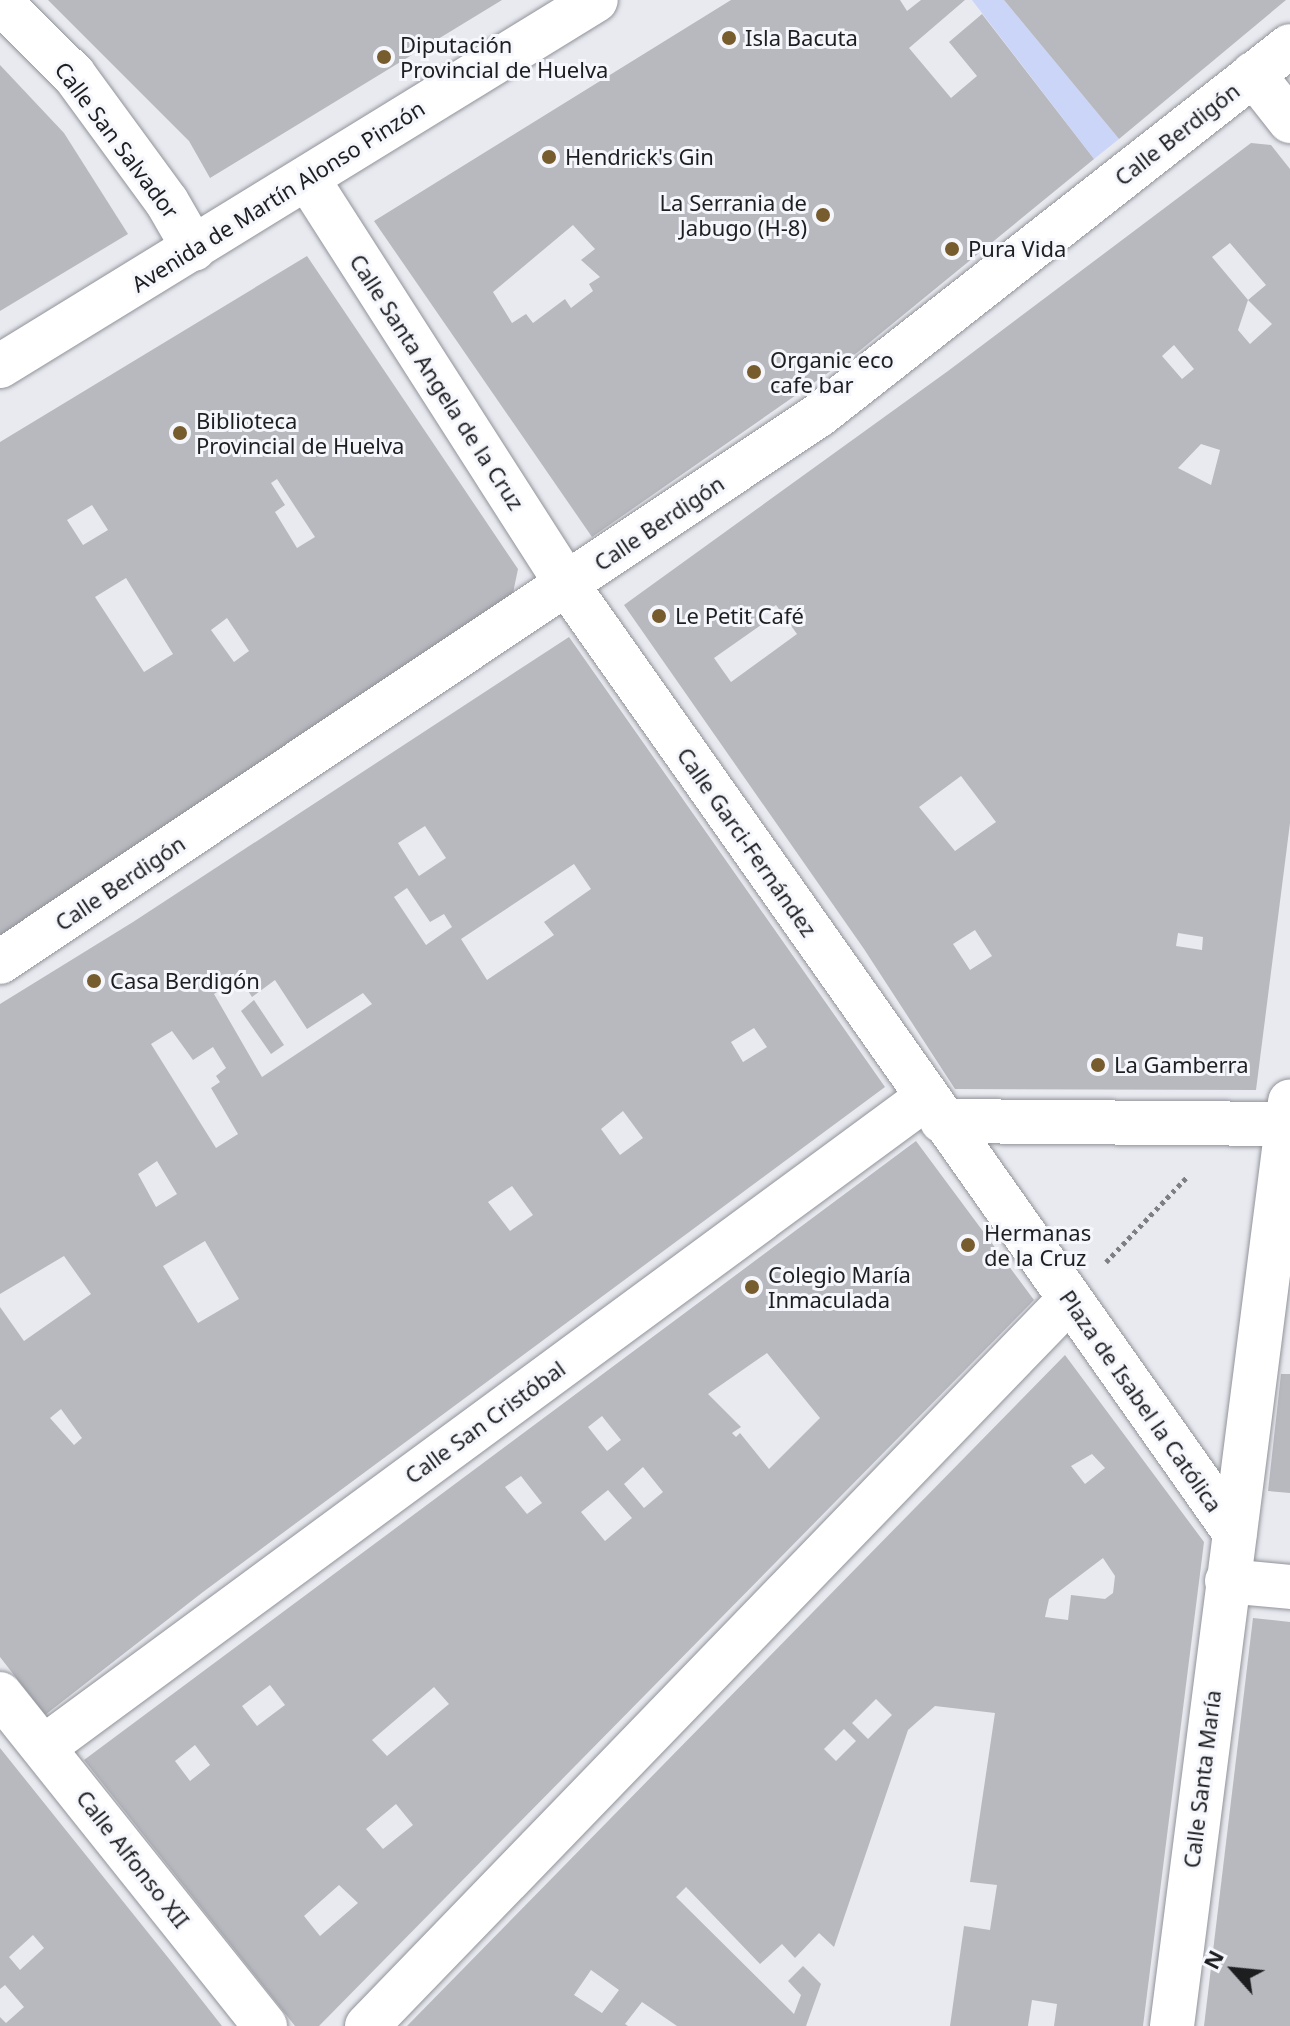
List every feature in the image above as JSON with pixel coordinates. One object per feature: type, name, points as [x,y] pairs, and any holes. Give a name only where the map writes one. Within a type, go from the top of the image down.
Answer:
[{"type":"street","name":"Avenida de Martín Alonso Pinzón","points":[[0,366],[596,0]]},
{"type":"street","name":"Calle San Salvador","points":[[0,2],[74,75],[167,202],[194,249]]},
{"type":"street","name":"Calle Berdigón","points":[[0,962],[568,586],[819,415],[1290,46]]},
{"type":"street","points":[[1253,74],[1290,121]]},
{"type":"street","name":"Calle Santa Angela de la Cruz","points":[[307,178],[568,586]]},
{"type":"street","name":"Calle Garci-Fernández","points":[[568,586],[934,1109]]},
{"type":"street","name":"Plaza de Isabel la Católica","points":[[934,1109],[1217,1123],[1289,1117],[1235,1533]]},
{"type":"street","name":"Plaza de Isabel la Católica","points":[[934,1109],[1235,1533]]},
{"type":"street","name":"Calle San Cristóbal","points":[[44,1747],[934,1109]]},
{"type":"street","points":[[367,2026],[1069,1300]]},
{"type":"street","name":"Calle Santa María","points":[[1172,2026],[1235,1533]]},
{"type":"street","points":[[1227,1581],[1290,1587]]},
{"type":"street","name":"Calle Alfonso XII","points":[[0,1694],[265,2026]]},
{"type":"path","points":[[1069,1300],[1214,1148],[1217,1123]]},
{"type":"shaded area","points":[[972,0],[1004,0],[1119,139],[1094,159]]},
{"type":"building","points":[[48,0],[502,0],[210,178],[189,141]]},
{"type":"building","points":[[731,0],[900,0],[907,11],[921,0],[965,0],[909,48],[951,98],[977,76],[949,42],[982,14],[1094,159],[858,352],[592,537],[374,221]],"holes":[[[573,225],[595,249],[581,260],[600,277],[589,284],[593,291],[571,308],[565,299],[533,323],[526,314],[512,323],[493,292]]]},
{"type":"building","points":[[1004,0],[1286,0],[1119,139]]},
{"type":"building","points":[[0,65],[64,133],[128,234],[0,311]]},
{"type":"building","points":[[1251,143],[1271,145],[1290,169],[1290,823],[1256,1090],[955,1089],[864,949],[624,605],[948,371]],"holes":[[[1230,243],[1266,285],[1248,300],[1212,257]],[[1248,300],[1272,324],[1250,344],[1238,330]],[[1174,345],[1194,369],[1182,379],[1162,356]],[[1201,444],[1220,450],[1211,485],[1178,468]],[[776,605],[797,634],[731,682],[714,658],[761,625],[757,618]],[[961,776],[996,822],[955,851],[919,807]],[[975,930],[992,956],[970,970],[953,944]],[[1178,933],[1203,937],[1202,950],[1176,946]]]},
{"type":"building","points":[[307,256],[518,569],[513,593],[0,940],[0,442]],"holes":[[[277,479],[315,537],[297,548],[275,512],[285,505],[271,483]],[[92,505],[108,530],[83,545],[67,520]],[[126,578],[173,654],[144,672],[95,597]],[[227,618],[249,651],[234,662],[211,630]]]},
{"type":"building","points":[[569,637],[885,1087],[203,1592],[45,1715],[0,1657],[0,1307],[24,1341],[91,1294],[64,1256],[0,1294],[0,1004],[133,922]],"holes":[[[425,826],[446,858],[419,876],[398,843]],[[574,864],[591,889],[544,922],[554,935],[487,980],[461,939]],[[407,888],[430,922],[444,914],[452,927],[426,945],[394,897]],[[240,978],[252,997],[275,980],[307,1029],[363,993],[372,1004],[262,1077],[214,994]],[[754,1028],[767,1047],[743,1062],[731,1042]],[[172,1031],[193,1060],[213,1047],[226,1068],[216,1076],[220,1082],[211,1088],[238,1134],[216,1148],[151,1044]],[[623,1111],[643,1138],[620,1155],[601,1129]],[[157,1161],[177,1194],[156,1207],[138,1174]],[[512,1186],[533,1215],[510,1231],[488,1202]],[[205,1241],[239,1299],[198,1323],[163,1266]],[[61,1409],[82,1438],[74,1445],[50,1418]]]},
{"type":"building","points":[[254,1000],[284,1045],[271,1054],[241,1011]]},
{"type":"building","points":[[916,1141],[1034,1300],[319,2026],[295,2026],[84,1760]],"holes":[[[767,1353],[820,1418],[769,1469],[740,1433],[736,1437],[732,1433],[741,1427],[708,1394]],[[602,1416],[621,1440],[607,1451],[588,1427]],[[643,1467],[663,1492],[644,1508],[624,1484]],[[521,1476],[542,1503],[527,1514],[505,1487]],[[608,1490],[632,1518],[605,1541],[581,1512]],[[270,1685],[285,1705],[257,1726],[242,1706]],[[434,1687],[449,1704],[387,1756],[372,1740]],[[195,1745],[210,1765],[190,1781],[175,1761]],[[396,1804],[413,1825],[383,1849],[366,1829]],[[339,1885],[358,1903],[320,1936],[304,1916]]]},
{"type":"building","points":[[1065,1355],[1204,1542],[1143,2026],[1054,2026],[1057,2004],[1032,2000],[1028,2026],[950,2026],[964,1926],[990,1930],[997,1885],[970,1882],[995,1713],[935,1706],[908,1730],[834,1947],[819,1933],[795,1958],[782,1944],[760,1964],[686,1887],[676,1897],[794,2014],[801,1995],[788,1981],[803,1966],[821,1984],[806,2026],[677,2026],[642,2002],[625,2024],[628,2026],[407,2026]],"holes":[[[1092,1454],[1105,1468],[1085,1484],[1071,1466]],[[1103,1558],[1115,1576],[1113,1593],[1105,1599],[1071,1595],[1068,1620],[1045,1617],[1049,1599]],[[876,1699],[892,1715],[868,1739],[852,1723]],[[844,1729],[856,1741],[836,1761],[824,1749]],[[591,1970],[619,1990],[602,2013],[574,1995]]]},
{"type":"building","points":[[1281,1374],[1290,1374],[1290,1493],[1268,1491]]},
{"type":"building","points":[[1253,1618],[1290,1622],[1290,2026],[1204,2026]]},
{"type":"building","points":[[0,1748],[222,2026],[0,2026],[0,2017],[6,2023],[24,2007],[5,1985],[0,1989]],"holes":[[[33,1935],[44,1948],[20,1970],[9,1957]]]},
{"type":"place","name":"Isla Bacuta","points":[[729,38]]},
{"type":"place","name":"Diputación Provincial de Huelva","points":[[384,57]]},
{"type":"place","name":"Hendrick's Gin","points":[[549,157]]},
{"type":"place","name":"La Serrania de Jabugo (H-8)","points":[[823,215]]},
{"type":"place","name":"Pura Vida","points":[[952,249]]},
{"type":"place","name":"Organic eco cafe bar","points":[[754,372]]},
{"type":"place","name":"Biblioteca Provincial de Huelva","points":[[180,433]]},
{"type":"place","name":"Le Petit Café","points":[[659,616]]},
{"type":"place","name":"Casa Berdigón","points":[[94,981]]},
{"type":"place","name":"La Gamberra","points":[[1098,1065]]},
{"type":"place","name":"Hermanas de la Cruz","points":[[968,1245]]},
{"type":"place","name":"Colegio María Inmaculada","points":[[752,1287]]}]
